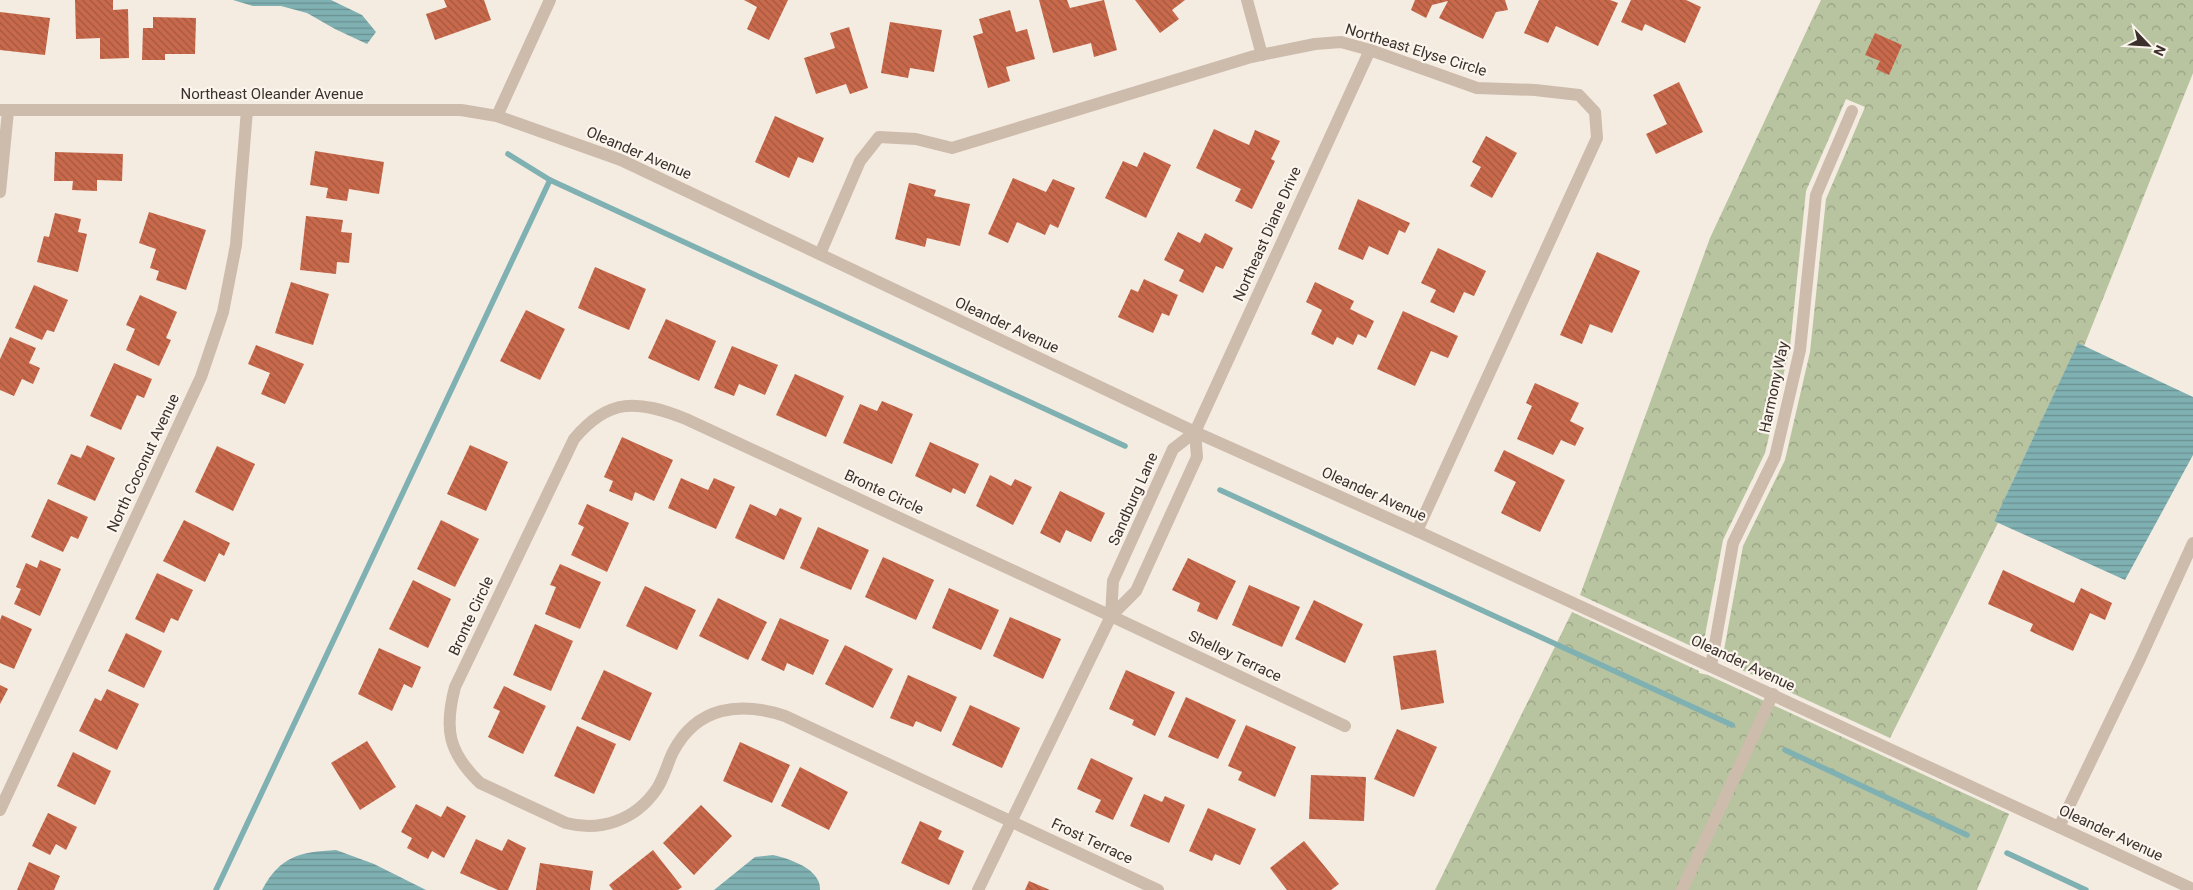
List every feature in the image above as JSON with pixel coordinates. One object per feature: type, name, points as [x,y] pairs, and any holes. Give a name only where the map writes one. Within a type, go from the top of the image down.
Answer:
[{"type":"street","points":[[497,116],[550,0]]},
{"type":"street","points":[[1247,0],[1262,55]]},
{"type":"street","name":"Northeast Elyse Circle","points":[[820,254],[860,161],[879,137],[916,140],[952,148],[1262,55],[1315,44],[1341,42],[1370,50],[1476,88],[1535,90],[1579,95],[1595,112],[1597,138],[1417,531]]},
{"type":"street","name":"Northeast Diane Drive","points":[[1195,432],[1370,50]]},
{"type":"street","points":[[0,192],[4,110]]},
{"type":"street","name":"Northeast Oleander Avenue","points":[[4,110],[460,110],[497,116],[542,132]]},
{"type":"street","name":"North Coconut Avenue","points":[[0,810],[201,377],[224,312],[236,245],[248,110]]},
{"type":"street","name":"Harmony Way","points":[[1710,666],[1733,543],[1775,457],[1800,350],[1816,195],[1852,111]]},
{"type":"street","name":"Oleander Avenue","points":[[542,132],[621,160],[1195,432],[1773,694],[2193,889]]},
{"type":"street","name":"Bronte Circle","points":[[1012,821],[785,716],[742,707],[712,714],[700,721],[688,732],[674,750],[657,788],[646,803],[632,815],[600,826],[580,826],[566,823],[480,783],[469,773],[454,750],[450,737],[450,708],[455,687],[574,439],[587,423],[598,416],[618,407],[633,404],[658,408],[686,419],[1111,616]]},
{"type":"street","name":"Sandburg Lane","points":[[1111,616],[1113,581],[1173,449],[1195,432]]},
{"type":"street","name":"Sandburg Lane","points":[[978,890],[1111,616],[1136,592],[1197,457],[1195,432]]},
{"type":"street","points":[[2059,826],[2140,659],[2193,543]]},
{"type":"street","name":"Shelley Terrace","points":[[1111,616],[1345,726]]},
{"type":"street","points":[[1682,890],[1773,694]]},
{"type":"street","name":"Frost Terrace","points":[[1012,821],[1158,890]]},
{"type":"green space","points":[[1821,0],[2193,0],[2193,73],[2084,346],[2078,344],[1994,521],[1998,523],[1890,738],[1722,661],[1743,546],[1785,460],[1810,352],[1826,199],[1865,107],[1846,99],[1806,191],[1790,347],[1765,453],[1723,540],[1702,651],[1580,595],[1710,238]]},
{"type":"green space","points":[[1572,612],[1699,671],[1699,673],[1708,675],[2009,814],[1977,890],[1435,890]]},
{"type":"water","points":[[233,0],[331,0],[362,15],[376,32],[367,44],[307,13],[281,6],[253,6]]},
{"type":"water","points":[[2078,343],[2193,397],[2193,455],[2125,580],[1994,521]]},
{"type":"water","points":[[336,850],[374,864],[426,890],[262,890],[276,870],[292,858],[312,852]]},
{"type":"water","points":[[773,855],[796,862],[810,871],[819,883],[820,890],[714,890],[755,857]]},
{"type":"building","points":[[75,0],[113,0],[113,10],[128,9],[129,58],[100,59],[100,38],[76,39]]},
{"type":"building","points":[[444,0],[484,0],[491,20],[435,40],[426,14],[447,7]]},
{"type":"building","points":[[744,0],[788,0],[769,40],[747,29],[757,7]]},
{"type":"building","points":[[1039,0],[1067,0],[1070,8],[1104,0],[1117,50],[1094,57],[1091,43],[1053,53]]},
{"type":"building","points":[[1135,0],[1185,0],[1172,10],[1179,19],[1160,33]]},
{"type":"building","points":[[1415,0],[1505,0],[1508,10],[1496,12],[1483,39],[1439,18],[1448,1],[1432,5],[1426,18],[1411,10]]},
{"type":"building","points":[[1539,0],[1610,0],[1618,3],[1598,46],[1556,26],[1548,43],[1524,33]]},
{"type":"building","points":[[1631,0],[1686,0],[1701,7],[1685,43],[1645,24],[1642,31],[1621,22]]},
{"type":"building","points":[[1010,10],[1016,32],[1027,29],[1035,59],[1006,67],[1010,81],[988,88],[973,36],[983,33],[979,19]]},
{"type":"building","points":[[0,12],[50,18],[45,55],[0,50]]},
{"type":"building","points":[[153,17],[196,18],[195,54],[165,54],[165,60],[142,60],[143,28],[153,28]]},
{"type":"building","points":[[890,22],[942,30],[934,72],[910,68],[908,78],[881,73]]},
{"type":"building","points":[[849,27],[868,88],[850,94],[846,84],[816,94],[804,58],[835,48],[830,33]]},
{"type":"building","points":[[1875,33],[1902,45],[1889,75],[1876,69],[1880,61],[1865,55]]},
{"type":"building","points":[[1679,82],[1703,132],[1656,154],[1646,134],[1667,124],[1653,95]]},
{"type":"building","points":[[775,116],[824,138],[813,163],[798,157],[789,178],[755,162]]},
{"type":"building","points":[[1214,129],[1249,145],[1255,130],[1280,141],[1271,159],[1275,161],[1252,209],[1235,201],[1241,189],[1196,168]]},
{"type":"building","points":[[1486,136],[1517,153],[1492,198],[1470,186],[1481,167],[1472,162]]},
{"type":"building","points":[[315,151],[384,162],[379,194],[349,189],[347,201],[326,198],[328,188],[310,185]]},
{"type":"building","points":[[55,152],[123,154],[122,181],[97,180],[97,191],[72,190],[73,181],[54,181]]},
{"type":"building","points":[[1144,152],[1171,165],[1146,218],[1105,198],[1123,161],[1137,167]]},
{"type":"building","points":[[1013,178],[1046,192],[1053,179],[1075,188],[1058,228],[1050,224],[1045,235],[1017,222],[1008,243],[988,234]]},
{"type":"building","points":[[909,183],[936,190],[934,196],[970,204],[960,246],[927,238],[925,247],[895,239]]},
{"type":"building","points":[[1358,199],[1410,223],[1405,233],[1399,230],[1388,255],[1369,246],[1363,260],[1338,249]]},
{"type":"building","points":[[149,212],[206,230],[186,290],[156,280],[159,271],[150,268],[156,249],[139,243]]},
{"type":"building","points":[[55,213],[81,219],[78,232],[87,234],[78,272],[37,262],[44,236],[49,237]]},
{"type":"building","points":[[306,216],[343,220],[341,232],[352,233],[349,263],[337,262],[336,274],[300,270]]},
{"type":"building","points":[[1178,232],[1200,243],[1205,233],[1233,248],[1223,269],[1216,266],[1203,293],[1179,281],[1184,270],[1164,260]]},
{"type":"building","points":[[1438,248],[1486,271],[1474,296],[1464,292],[1454,313],[1430,302],[1436,290],[1421,283]]},
{"type":"building","points":[[1597,252],[1640,271],[1612,333],[1590,324],[1582,344],[1560,335]]},
{"type":"building","points":[[595,267],[646,289],[629,330],[578,308]]},
{"type":"building","points":[[1144,279],[1178,295],[1169,316],[1162,313],[1153,333],[1118,317],[1131,289],[1138,292]]},
{"type":"building","points":[[291,282],[329,294],[313,345],[275,333]]},
{"type":"building","points":[[1315,282],[1354,301],[1350,309],[1374,321],[1366,338],[1358,334],[1353,345],[1337,337],[1333,345],[1311,334],[1322,310],[1306,302]]},
{"type":"building","points":[[34,285],[68,300],[54,332],[47,330],[42,340],[15,328]]},
{"type":"building","points":[[140,295],[177,312],[166,338],[171,340],[159,366],[126,350],[135,329],[126,325]]},
{"type":"building","points":[[526,310],[565,329],[540,380],[500,361]]},
{"type":"building","points":[[1403,311],[1458,336],[1448,358],[1431,351],[1415,386],[1377,369]]},
{"type":"building","points":[[666,319],[716,341],[699,381],[648,358]]},
{"type":"building","points":[[10,337],[36,348],[29,363],[40,368],[33,384],[22,379],[14,396],[0,390],[0,359]]},
{"type":"building","points":[[256,345],[304,364],[285,404],[261,394],[270,373],[248,364]]},
{"type":"building","points":[[732,346],[778,365],[765,395],[739,384],[734,396],[714,388]]},
{"type":"building","points":[[114,363],[152,379],[144,398],[137,395],[121,430],[90,416]]},
{"type":"building","points":[[795,374],[844,396],[826,437],[776,415]]},
{"type":"building","points":[[1535,383],[1579,403],[1570,421],[1584,428],[1575,446],[1561,440],[1553,455],[1517,439],[1532,406],[1526,403]]},
{"type":"building","points":[[882,401],[913,414],[892,464],[843,443],[860,404],[877,411]]},
{"type":"building","points":[[622,437],[673,460],[654,501],[635,492],[632,501],[609,491],[613,481],[604,477]]},
{"type":"building","points":[[930,442],[979,464],[965,494],[953,488],[951,493],[915,476]]},
{"type":"building","points":[[87,445],[115,458],[95,501],[57,484],[71,454],[81,458]]},
{"type":"building","points":[[470,445],[508,462],[486,511],[447,494]]},
{"type":"building","points":[[217,446],[255,464],[233,511],[195,492]]},
{"type":"building","points":[[1504,450],[1565,480],[1540,532],[1501,513],[1516,482],[1494,471]]},
{"type":"building","points":[[990,475],[1011,486],[1015,479],[1032,487],[1013,525],[976,506]]},
{"type":"building","points":[[681,478],[708,490],[714,478],[735,487],[716,529],[668,508]]},
{"type":"building","points":[[1060,491],[1105,513],[1091,542],[1066,530],[1060,543],[1040,533]]},
{"type":"building","points":[[48,499],[88,517],[78,539],[71,536],[63,552],[31,537]]},
{"type":"building","points":[[587,504],[629,523],[607,572],[571,555],[584,527],[578,524]]},
{"type":"building","points":[[750,504],[776,516],[780,508],[802,518],[784,560],[735,538]]},
{"type":"building","points":[[184,520],[230,543],[224,556],[219,553],[205,582],[163,561]]},
{"type":"building","points":[[441,520],[479,539],[455,587],[417,569]]},
{"type":"building","points":[[818,527],[869,550],[851,590],[800,568]]},
{"type":"building","points":[[883,557],[934,580],[916,620],[865,597]]},
{"type":"building","points":[[1188,558],[1236,581],[1217,620],[1197,611],[1200,603],[1172,590]]},
{"type":"building","points":[[40,560],[61,569],[40,616],[14,604],[21,589],[16,587],[26,563],[37,568]]},
{"type":"building","points":[[560,564],[601,582],[580,629],[545,614],[556,587],[550,585]]},
{"type":"building","points":[[2003,570],[2074,603],[2081,588],[2112,603],[2105,620],[2090,613],[2073,651],[2030,631],[2033,624],[1988,604]]},
{"type":"building","points":[[157,573],[193,590],[178,621],[171,618],[164,633],[135,619]]},
{"type":"building","points":[[413,580],[451,599],[428,648],[389,629]]},
{"type":"building","points":[[1249,585],[1300,607],[1282,647],[1232,625]]},
{"type":"building","points":[[645,586],[696,610],[677,650],[626,626]]},
{"type":"building","points":[[949,588],[999,610],[981,650],[932,628]]},
{"type":"building","points":[[718,598],[767,622],[748,660],[699,636]]},
{"type":"building","points":[[1314,600],[1363,624],[1345,663],[1295,639]]},
{"type":"building","points":[[2,615],[32,629],[14,669],[0,663],[0,620]]},
{"type":"building","points":[[1010,617],[1061,639],[1043,679],[993,656]]},
{"type":"building","points":[[780,618],[829,640],[813,675],[787,663],[784,671],[761,660]]},
{"type":"building","points":[[535,624],[573,641],[551,691],[513,675]]},
{"type":"building","points":[[126,633],[162,651],[144,688],[108,671]]},
{"type":"building","points":[[845,645],[893,669],[873,708],[825,684]]},
{"type":"building","points":[[379,648],[421,667],[412,688],[404,684],[392,711],[358,694]]},
{"type":"building","points":[[1436,650],[1444,703],[1401,710],[1393,656]]},
{"type":"building","points":[[604,670],[652,693],[630,741],[581,719]]},
{"type":"building","points":[[1126,670],[1175,692],[1155,736],[1132,725],[1134,720],[1109,709]]},
{"type":"building","points":[[908,675],[957,697],[941,732],[916,721],[913,727],[890,718]]},
{"type":"building","points":[[0,685],[8,689],[0,704]]},
{"type":"building","points":[[504,686],[546,706],[523,754],[488,737],[500,711],[493,708]]},
{"type":"building","points":[[107,689],[139,704],[117,750],[79,731],[95,698],[101,701]]},
{"type":"building","points":[[1186,697],[1236,720],[1218,759],[1168,737]]},
{"type":"building","points":[[970,705],[1020,728],[1002,768],[952,745]]},
{"type":"building","points":[[1246,725],[1296,747],[1275,797],[1238,780],[1242,772],[1228,766]]},
{"type":"building","points":[[577,726],[616,744],[594,794],[554,776]]},
{"type":"building","points":[[1397,729],[1437,747],[1414,797],[1374,779]]},
{"type":"building","points":[[367,741],[396,787],[360,810],[331,763]]},
{"type":"building","points":[[740,742],[790,765],[772,803],[723,781]]},
{"type":"building","points":[[73,752],[111,771],[95,805],[57,786]]},
{"type":"building","points":[[1091,758],[1133,778],[1113,820],[1095,812],[1101,800],[1077,789]]},
{"type":"building","points":[[800,767],[848,792],[829,830],[781,806]]},
{"type":"building","points":[[1311,775],[1366,777],[1364,821],[1309,819]]},
{"type":"building","points":[[1144,794],[1162,802],[1165,796],[1185,805],[1169,843],[1130,826]]},
{"type":"building","points":[[416,804],[441,817],[447,806],[466,816],[444,858],[432,851],[428,859],[407,848],[412,838],[401,832]]},
{"type":"building","points":[[701,805],[732,836],[694,875],[663,843]]},
{"type":"building","points":[[1208,808],[1256,829],[1240,865],[1215,854],[1212,861],[1189,851]]},
{"type":"building","points":[[48,813],[77,827],[66,850],[56,844],[50,855],[32,846]]},
{"type":"building","points":[[920,821],[942,831],[938,839],[964,851],[949,885],[901,863]]},
{"type":"building","points":[[476,839],[502,851],[508,839],[526,848],[508,890],[498,890],[460,873]]},
{"type":"building","points":[[1304,841],[1339,884],[1331,890],[1287,890],[1270,868]]},
{"type":"building","points":[[653,850],[682,887],[678,890],[613,890],[609,885]]},
{"type":"building","points":[[29,862],[60,876],[54,890],[17,890]]},
{"type":"building","points":[[540,863],[593,871],[590,890],[536,890]]},
{"type":"building","points":[[1029,881],[1050,890],[1025,890]]},
{"type":"waterway","points":[[508,154],[550,180],[1125,446]]},
{"type":"waterway","points":[[216,890],[550,180]]},
{"type":"waterway","points":[[1220,490],[1732,725]]},
{"type":"waterway","points":[[1785,750],[1967,835]]},
{"type":"waterway","points":[[2007,853],[2086,890]]}]
